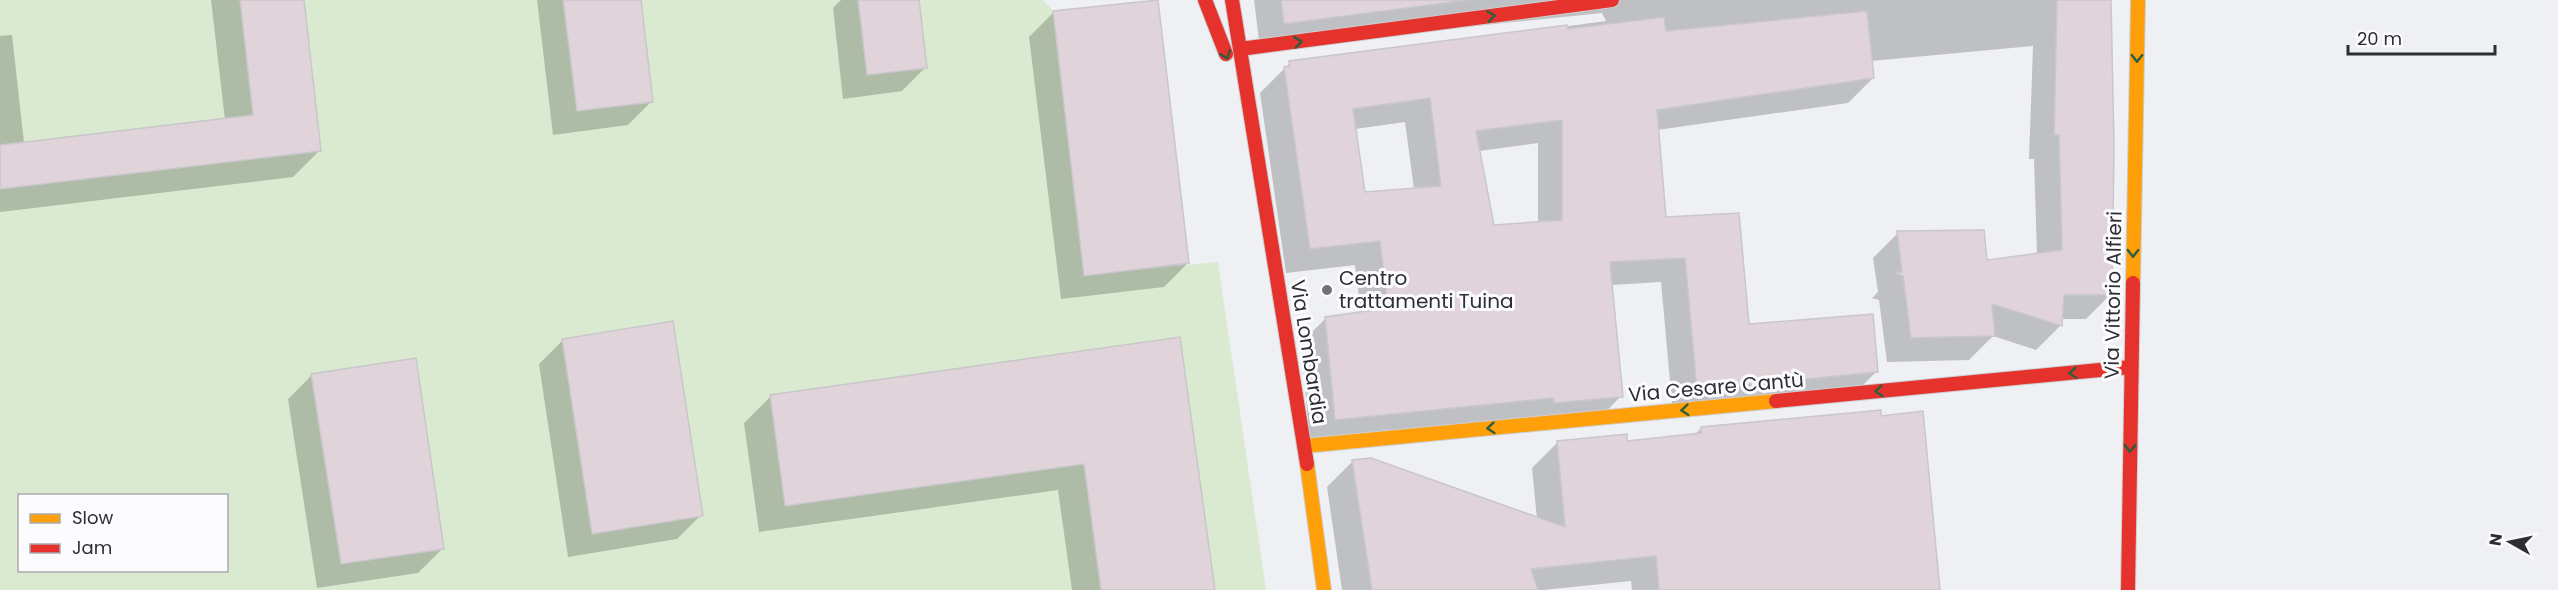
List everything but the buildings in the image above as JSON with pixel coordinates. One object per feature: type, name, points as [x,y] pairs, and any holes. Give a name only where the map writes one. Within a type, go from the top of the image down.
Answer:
[{"type":"street","name":"Via Lombardia","points":[[1205,0],[1251,122]]},
{"type":"street","name":"Via Lombardia","points":[[1232,0],[1304,446],[1324,590]]},
{"type":"street","points":[[1240,49],[1611,0]]},
{"type":"street","name":"Via Vittorio Alfieri","points":[[2128,590],[2138,0]]},
{"type":"street","name":"Via Cesare Cantù","points":[[1304,446],[2131,368]]},
{"type":"green space","points":[[0,0],[1043,0],[1053,11],[1084,275],[1218,262],[1266,590],[0,590]]},
{"type":"traffic: slow","points":[[2133,283],[2138,0]]},
{"type":"traffic: slow","points":[[1304,446],[1776,401]]},
{"type":"traffic: slow","points":[[1307,464],[1324,590]]},
{"type":"traffic: jam","points":[[1205,0],[1226,54]]},
{"type":"traffic: jam","points":[[1232,0],[1307,464]]},
{"type":"traffic: jam","points":[[1240,49],[1612,0]]},
{"type":"traffic: jam","points":[[2128,590],[2133,283]]},
{"type":"traffic: jam","points":[[1776,401],[2131,367]]},
{"type":"place","name":"Centro trattamenti Tuina","points":[[1327,290]]}]
